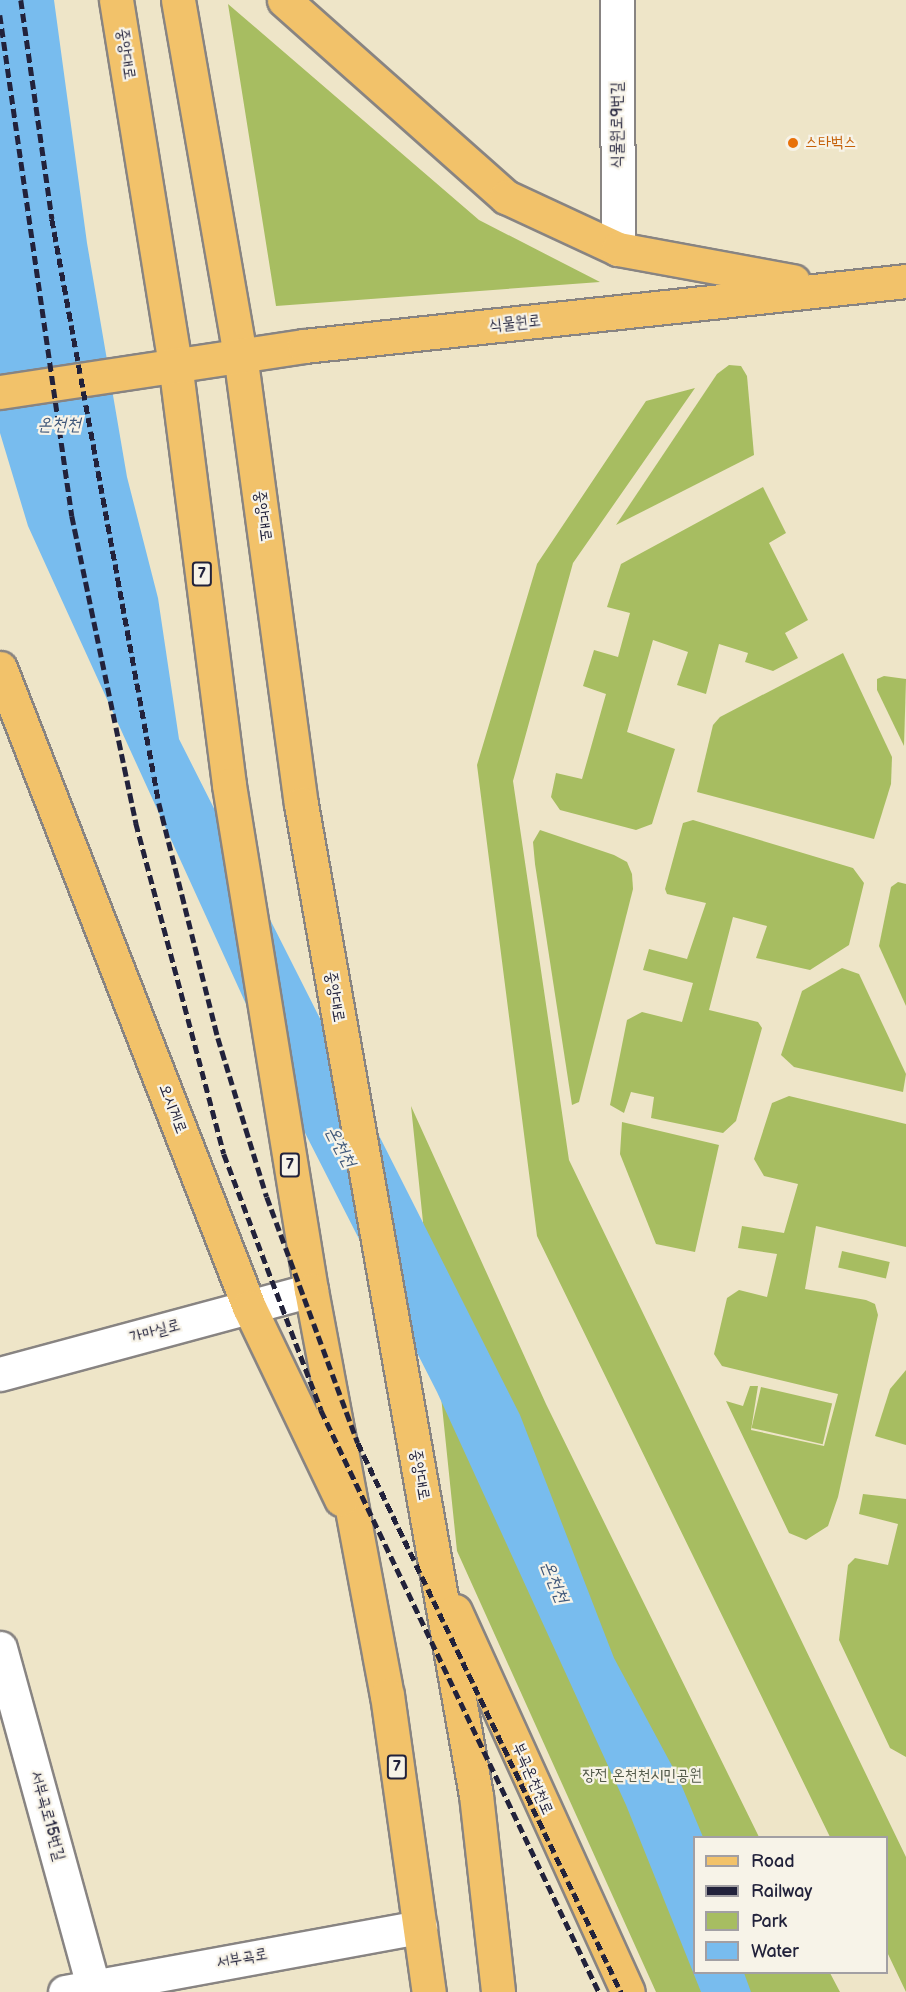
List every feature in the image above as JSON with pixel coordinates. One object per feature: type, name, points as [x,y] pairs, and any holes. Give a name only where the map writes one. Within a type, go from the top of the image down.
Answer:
[{"type":"main road","name":"중앙대로","points":[[117,0],[175,363],[229,785],[311,1290],[362,1543],[429,1992]]},
{"type":"main road","name":"중앙대로","points":[[178,0],[240,354],[301,804],[476,1795],[498,1992]]},
{"type":"main road","points":[[284,0],[506,197],[618,249],[766,280],[896,284]]},
{"type":"main road","name":"식물원로","points":[[0,392],[240,354],[896,284]]},
{"type":"main road","name":"오시게로","points":[[0,668],[249,1307],[362,1543]]},
{"type":"main road","name":"부곡온천천로","points":[[435,1567],[628,1992]]},
{"type":"street","name":"식물원로9번길","points":[[618,0],[618,249]]},
{"type":"street","name":"가마실로","points":[[0,1374],[311,1290]]},
{"type":"street","name":"서부곡로15번길","points":[[0,1647],[84,1990]]},
{"type":"street","name":"서부곡로","points":[[84,1990],[420,1927]]},
{"type":"green space","points":[[228,4],[479,220],[600,282],[276,306]]},
{"type":"green space","points":[[729,365],[741,366],[747,376],[754,455],[616,525],[717,374]]},
{"type":"green space","points":[[695,388],[573,563],[513,781],[569,1160],[906,1857],[906,1992],[888,1954],[888,1836],[830,1836],[537,1236],[477,765],[537,564],[646,401]]},
{"type":"green space","points":[[763,487],[786,533],[769,543],[808,620],[785,633],[798,658],[773,671],[745,662],[748,653],[719,644],[706,694],[677,685],[688,652],[653,640],[627,732],[675,749],[652,824],[636,830],[560,810],[551,797],[556,773],[582,779],[606,694],[583,686],[594,650],[618,657],[630,613],[607,607],[621,564]]},
{"type":"green space","points":[[843,653],[892,757],[891,784],[874,839],[697,792],[713,725],[720,717]]},
{"type":"green space","points":[[884,676],[906,679],[904,746],[877,690],[877,679]]},
{"type":"green space","points":[[693,820],[853,868],[864,883],[849,945],[810,970],[756,958],[767,926],[733,917],[709,1010],[758,1022],[762,1028],[736,1121],[723,1133],[651,1118],[654,1097],[631,1092],[624,1113],[610,1105],[627,1020],[642,1012],[682,1022],[693,983],[643,970],[649,949],[687,959],[706,903],[667,894],[665,889],[683,823]]},
{"type":"green space","points":[[540,830],[614,855],[627,862],[632,874],[633,889],[579,1102],[572,1105],[535,864],[533,842]]},
{"type":"green space","points":[[898,882],[906,884],[906,1006],[879,946],[891,887]]},
{"type":"green space","points":[[842,968],[859,974],[906,1074],[903,1092],[794,1067],[781,1055],[802,991]]},
{"type":"green space","points":[[789,1096],[906,1124],[906,1247],[816,1226],[805,1289],[866,1300],[875,1304],[878,1315],[838,1497],[828,1526],[806,1540],[789,1533],[726,1401],[743,1406],[750,1386],[758,1386],[751,1430],[824,1446],[838,1394],[722,1366],[714,1354],[727,1298],[739,1290],[767,1297],[777,1254],[738,1248],[742,1226],[784,1233],[798,1184],[764,1176],[754,1159],[772,1103]]},
{"type":"green space","name":"장전 온천천시민공원","points":[[411,1106],[546,1404],[759,1836],[693,1836],[693,1974],[831,1974],[840,1992],[656,1992],[457,1551]]},
{"type":"green space","points":[[622,1122],[719,1145],[695,1252],[656,1244],[620,1154]]},
{"type":"green space","points":[[842,1251],[890,1262],[886,1279],[838,1268]]},
{"type":"green space","points":[[906,1370],[906,1445],[875,1436],[890,1389]]},
{"type":"green space","points":[[761,1387],[832,1403],[823,1444],[752,1428]]},
{"type":"green space","points":[[863,1494],[906,1499],[906,1757],[890,1748],[839,1640],[848,1565],[855,1558],[888,1565],[898,1524],[859,1514]]},
{"type":"water","name":"온천천","points":[[0,0],[54,0],[87,243],[127,477],[158,598],[179,739],[520,1415],[614,1658],[678,1777],[703,1836],[693,1836],[693,1972],[626,1805],[437,1392],[303,1129],[28,526],[0,433]]},
{"type":"water","name":"온천천","points":[[694,1974],[744,1974],[751,1992],[701,1992]]},
{"type":"railway","points":[[21,0],[52,219],[159,803],[218,1038],[267,1197],[358,1443],[621,1992]]},
{"type":"railway","points":[[0,15],[72,516],[136,823],[224,1154],[321,1410],[599,1992]]},
{"type":"place","name":"스타벅스","points":[[793,143]]}]
